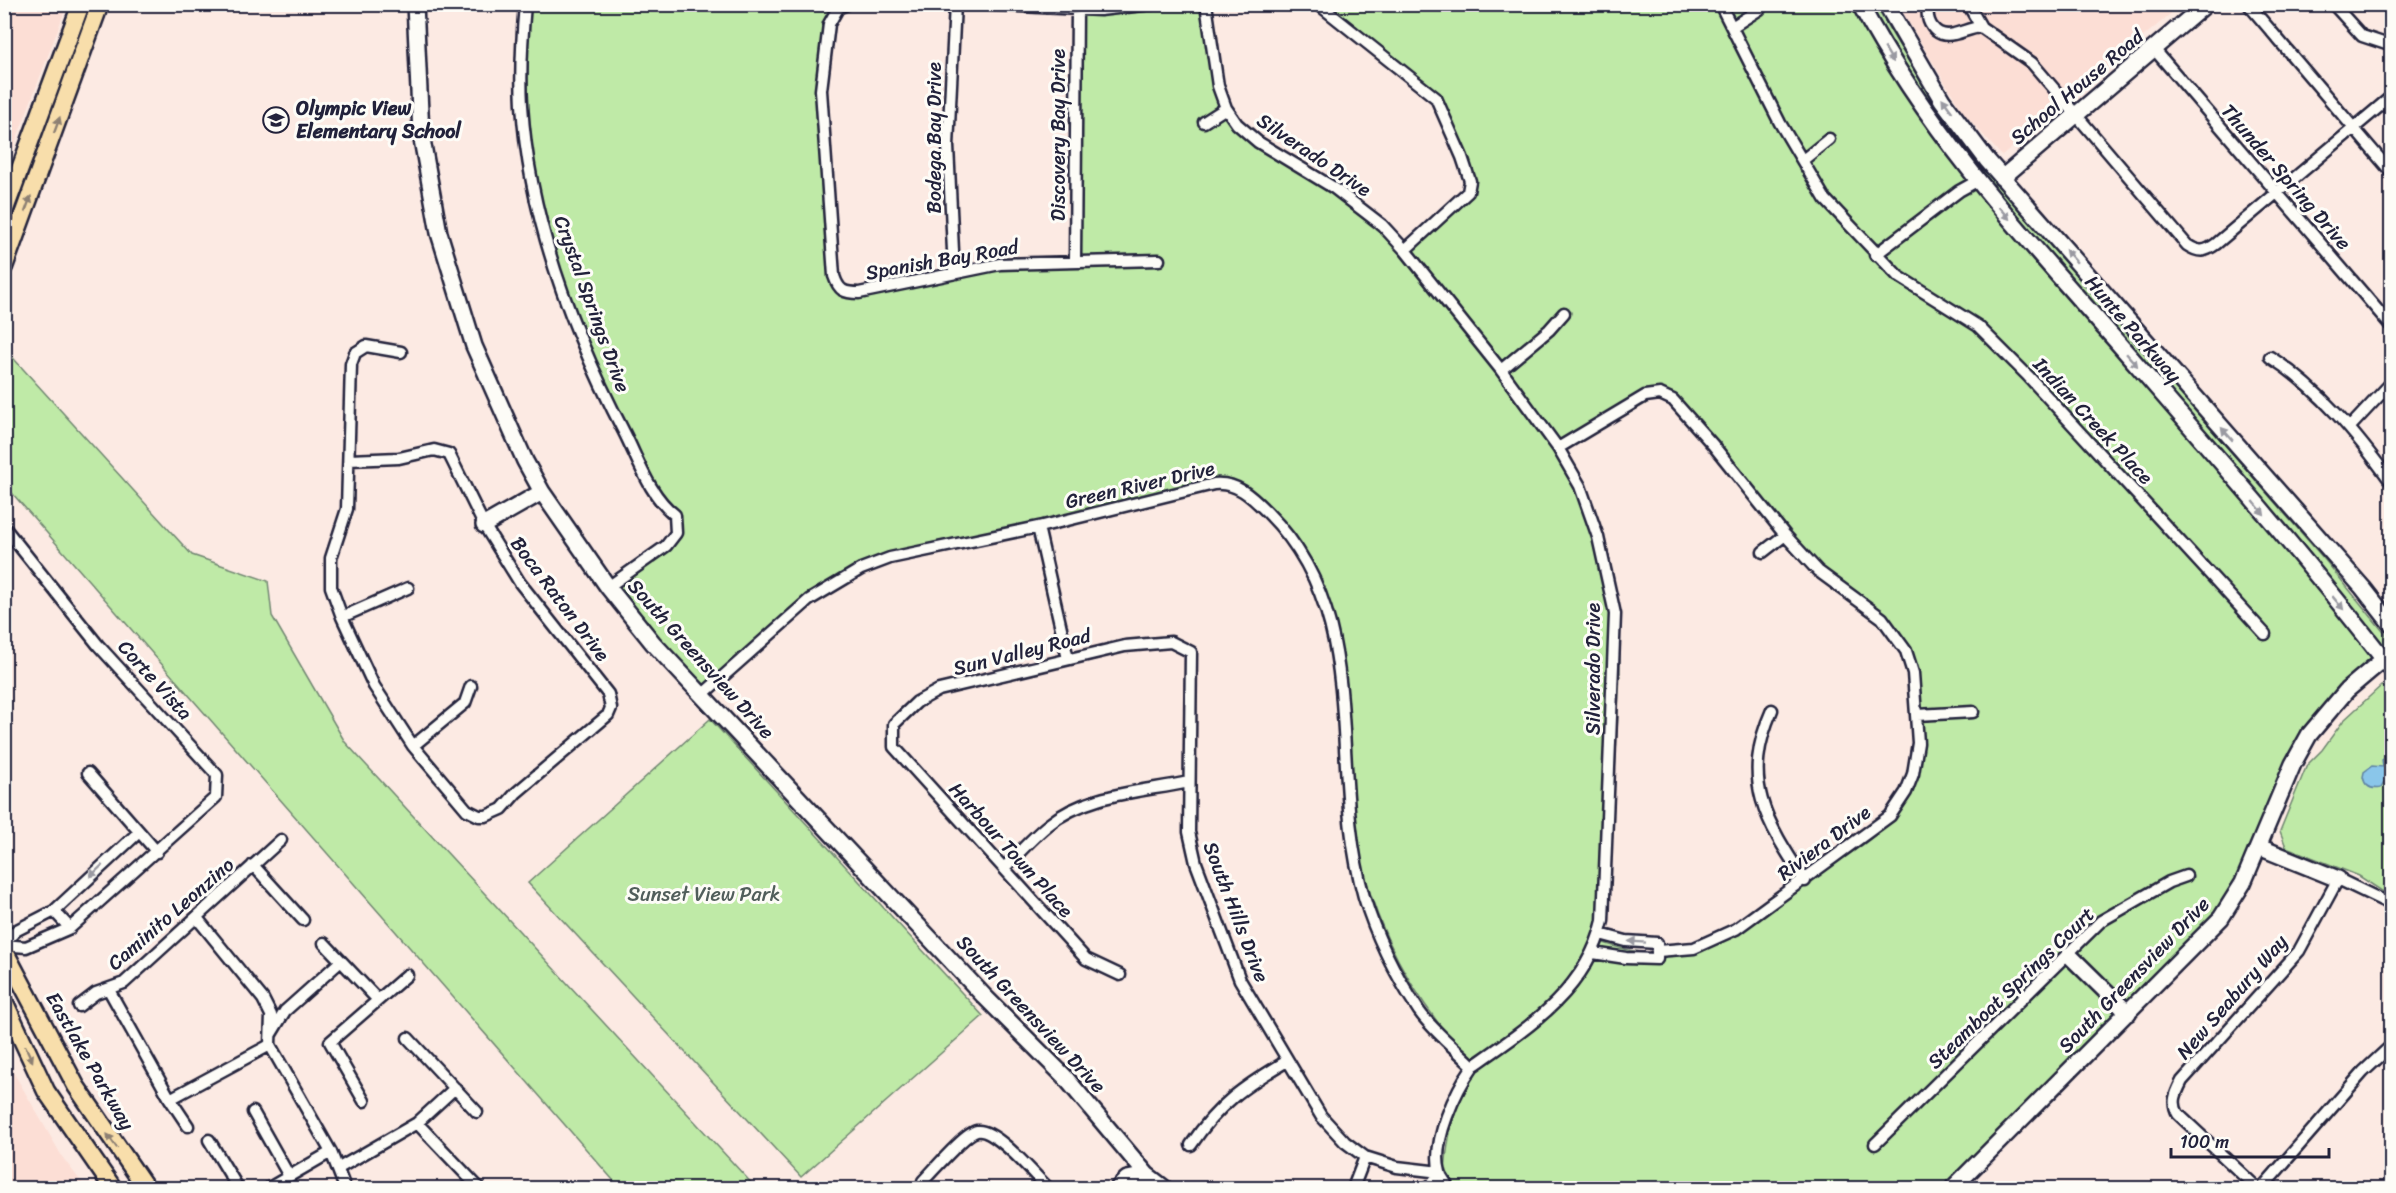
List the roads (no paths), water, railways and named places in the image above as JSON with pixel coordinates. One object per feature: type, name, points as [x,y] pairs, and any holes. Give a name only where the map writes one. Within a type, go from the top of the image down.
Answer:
[{"type":"main road","points":[[4,212],[81,4]]},
{"type":"main road","points":[[4,267],[100,4]]},
{"type":"main road","points":[[19,171],[37,180]]},
{"type":"main road","name":"Eastlake Parkway","points":[[4,950],[76,1086],[103,1129],[146,1188]]},
{"type":"main road","points":[[4,1001],[46,1091],[113,1188]]},
{"type":"street","name":"South Greensview Drive","points":[[415,4],[421,134],[439,233],[474,346],[525,461],[542,492],[608,587],[653,643],[984,996],[1064,1076],[1144,1182],[1164,1188]]},
{"type":"street","name":"Crystal Springs Drive","points":[[525,4],[522,106],[532,177],[544,230],[589,360],[653,490],[664,507],[675,515],[676,533],[666,546],[608,587]]},
{"type":"street","name":"Bodega Bay Drive","points":[[954,272],[948,147],[955,4]]},
{"type":"street","points":[[978,4],[1111,10],[1152,4]]},
{"type":"street","name":"Silverado Drive","points":[[1206,4],[1218,86],[1226,108],[1237,124],[1258,142],[1334,188],[1382,225],[1405,250],[1501,370],[1558,448],[1580,486],[1606,569],[1615,614],[1604,895],[1600,934],[1582,974],[1563,997],[1473,1066],[1448,1113],[1440,1142],[1440,1172],[1447,1188]]},
{"type":"street","points":[[1318,4],[1436,98],[1470,181],[1468,192],[1405,250]]},
{"type":"street","name":"Indian Creek Place","points":[[1720,4],[1780,123],[1825,199],[1875,255],[1898,276],[1978,326],[2028,376],[2265,634]]},
{"type":"street","name":"Hunte Parkway","points":[[1860,4],[1908,87],[1977,181],[2223,463],[2389,660]]},
{"type":"street","name":"Hunte Parkway","points":[[1886,4],[1942,100],[2002,178],[2363,588],[2391,625]]},
{"type":"street","points":[[1929,4],[1927,17],[1930,24],[1940,33],[1954,34],[1981,27]]},
{"type":"street","points":[[1968,4],[1981,27],[2032,63],[2187,245],[2196,251],[2206,251],[2391,96]]},
{"type":"street","name":"School House Road","points":[[2002,178],[2206,4]]},
{"type":"street","points":[[2248,4],[2391,173]]},
{"type":"street","points":[[2333,4],[2362,36],[2391,46]]},
{"type":"street","name":"Spanish Bay Road","points":[[843,6],[829,24],[821,90],[834,276],[838,288],[846,292],[859,292],[1000,264],[1075,260],[1159,260]]},
{"type":"street","name":"Discovery Bay Drive","points":[[1075,260],[1077,9]]},
{"type":"street","points":[[1732,27],[1760,9]]},
{"type":"street","name":"Thunder Spring Drive","points":[[2154,50],[2391,327]]},
{"type":"street","points":[[1204,122],[1226,108]]},
{"type":"street","points":[[1803,160],[1829,139]]},
{"type":"street","points":[[1875,255],[1959,191],[1977,181]]},
{"type":"street","points":[[1501,370],[1549,330],[1564,313]]},
{"type":"street","points":[[402,352],[366,346],[355,353],[351,364],[347,509],[331,558],[331,587],[342,617],[374,686],[413,746],[465,703],[471,686]]},
{"type":"street","points":[[2270,357],[2300,379],[2349,428],[2391,483]]},
{"type":"street","points":[[2349,428],[2391,382]]},
{"type":"street","name":"Riviera Drive","points":[[1558,448],[1645,396],[1660,394],[1673,399],[1785,535],[1818,571],[1882,618],[1906,651],[1913,673],[1918,743],[1913,774],[1890,816],[1805,881],[1736,929],[1694,948],[1658,951]]},
{"type":"street","name":"Boca Raton Drive","points":[[349,460],[399,459],[434,450],[445,452],[453,460],[484,525],[520,583],[608,694],[610,708],[604,719],[516,793],[502,809],[486,816],[479,816],[467,810],[413,746]]},
{"type":"street","name":"Green River Drive","points":[[702,695],[809,600],[851,573],[890,558],[1038,527],[1221,483],[1235,486],[1245,492],[1285,530],[1310,566],[1328,612],[1335,644],[1341,680],[1351,843],[1370,916],[1389,960],[1420,1012],[1473,1066]]},
{"type":"street","points":[[484,525],[542,492]]},
{"type":"street","name":"Corte Vista","points":[[4,527],[98,645],[217,775],[216,797],[70,928],[26,947],[4,944]]},
{"type":"street","points":[[1038,527],[1068,659]]},
{"type":"street","points":[[1763,552],[1785,535]]},
{"type":"street","points":[[342,617],[408,588]]},
{"type":"street","name":"Sun Valley Road","points":[[893,733],[894,724],[917,702],[939,690],[1125,646],[1178,643]]},
{"type":"street","name":"South Hills Drive","points":[[1178,643],[1191,651],[1189,832],[1196,863],[1240,980],[1321,1116],[1345,1142],[1365,1157],[1397,1167],[1440,1172]]},
{"type":"street","name":"South Greensview Drive","points":[[1953,1188],[2221,918],[2243,883],[2293,764],[2309,735],[2347,690],[2389,660]]},
{"type":"street","points":[[1772,710],[1760,742],[1757,767],[1758,790],[1771,827],[1805,881]]},
{"type":"street","points":[[1917,715],[1973,712]]},
{"type":"street","name":"Harbour Town Place","points":[[893,733],[894,747],[908,765],[1005,867],[1086,959],[1120,975]]},
{"type":"street","points":[[88,773],[157,852]]},
{"type":"street","points":[[1005,867],[1048,825],[1076,809],[1104,798],[1189,782]]},
{"type":"street","name":"Corte Vista","points":[[4,944],[17,930],[54,911],[139,832]]},
{"type":"street","name":"Caminito Leonzino","points":[[79,1006],[96,993],[124,983],[281,840]]},
{"type":"street","points":[[2259,847],[2338,879],[2391,905]]},
{"type":"street","points":[[253,865],[303,920]]},
{"type":"street","name":"Steamboat Springs Court","points":[[1875,1144],[2102,921],[2169,882],[2186,876]]},
{"type":"street","name":"New Seabury Way","points":[[2257,1188],[2178,1114],[2174,1107],[2174,1096],[2182,1081],[2299,951],[2338,879]]},
{"type":"street","points":[[54,911],[70,928]]},
{"type":"street","points":[[196,918],[263,999],[271,1015],[270,1040],[331,1152],[345,1188]]},
{"type":"street","points":[[36,921],[47,939]]},
{"type":"street","points":[[1593,953],[1626,958],[1657,959],[1658,944],[1626,941],[1600,934]]},
{"type":"street","points":[[324,943],[378,1000]]},
{"type":"street","points":[[2068,955],[2128,1013]]},
{"type":"street","points":[[170,1100],[270,1040],[285,1011],[341,961]]},
{"type":"street","points":[[364,1101],[330,1042],[407,975]]},
{"type":"street","points":[[108,990],[170,1100],[188,1126]]},
{"type":"street","points":[[408,1038],[477,1112]]},
{"type":"street","points":[[2262,1188],[2363,1072],[2391,1045]]},
{"type":"street","points":[[1191,1145],[1206,1123],[1247,1083],[1287,1061]]},
{"type":"street","points":[[339,1168],[417,1123],[455,1088]]},
{"type":"street","points":[[253,1112],[289,1176]]},
{"type":"street","points":[[417,1123],[479,1188]]},
{"type":"street","points":[[923,1182],[970,1134],[982,1131],[1000,1140],[1048,1188]]},
{"type":"street","points":[[209,1140],[238,1188]]},
{"type":"street","points":[[268,1188],[331,1152]]},
{"type":"street","points":[[1353,1188],[1365,1157]]},
{"type":"street","points":[[1429,1188],[1440,1172]]},
{"type":"street","points":[[1119,1188],[1127,1179],[1144,1182]]},
{"type":"water","points":[[2391,755],[2391,778],[2387,777],[2381,788],[2369,787],[2363,777],[2364,772],[2372,766],[2383,767],[2382,760]]},
{"type":"place","name":"Olympic View Elementary School","points":[[276,120]]},
{"type":"park label","name":"Sunset View Park","points":[[704,894]]}]
